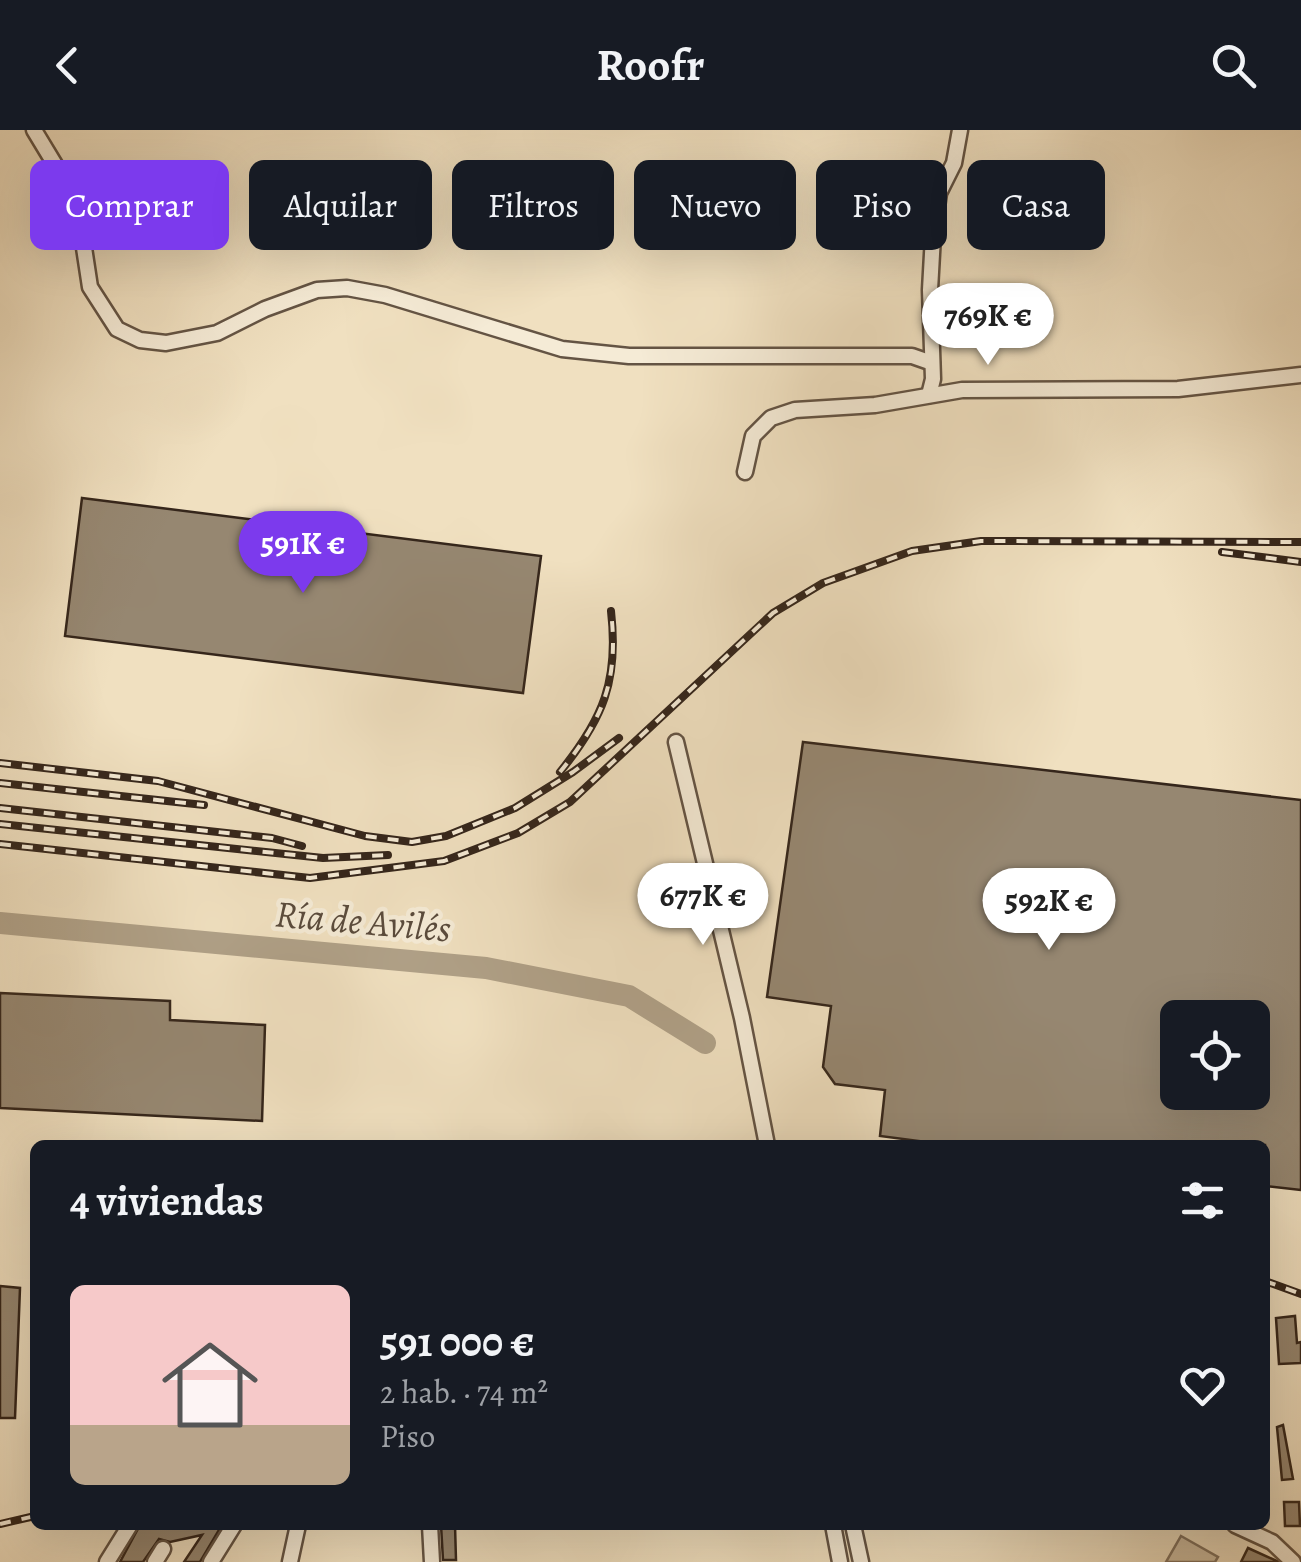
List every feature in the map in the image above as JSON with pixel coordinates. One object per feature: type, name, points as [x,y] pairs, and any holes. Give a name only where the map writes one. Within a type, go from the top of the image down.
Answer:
[{"type":"street","points":[[34,130],[57,168],[82,228],[90,287],[117,329],[140,340],[166,342],[216,334],[317,290],[347,288],[562,349],[629,356],[912,356],[932,363]]},
{"type":"street","points":[[929,395],[933,379],[933,236],[939,192],[954,163],[960,130]]},
{"type":"street","points":[[745,472],[753,436],[771,418],[795,410],[876,405],[962,390],[1178,389],[1301,375]]},
{"type":"street","points":[[676,742],[742,1018],[766,1140]]},
{"type":"street","points":[[107,1562],[127,1530]]},
{"type":"street","points":[[210,1562],[231,1530]]},
{"type":"street","points":[[290,1562],[297,1530]]},
{"type":"street","points":[[430,1530],[432,1562]]},
{"type":"street","points":[[834,1530],[840,1562]]},
{"type":"street","points":[[854,1530],[862,1562]]},
{"type":"street","points":[[1246,1530],[1272,1542],[1293,1562]]},
{"type":"shaded area","points":[[1181,1536],[1218,1557],[1215,1562],[1166,1562]]},
{"type":"building","points":[[82,498],[541,556],[523,693],[65,636]]},
{"type":"building","points":[[803,742],[1301,800],[1301,1190],[1270,1187],[1270,1140],[911,1140],[880,1136],[885,1090],[835,1084],[823,1067],[831,1006],[767,997]]},
{"type":"building","points":[[0,993],[170,1001],[170,1020],[265,1025],[262,1121],[0,1108]]},
{"type":"building","points":[[0,1286],[20,1288],[15,1418],[0,1418]]},
{"type":"building","points":[[1295,1316],[1301,1363],[1279,1364],[1276,1318]]},
{"type":"building","points":[[1283,1425],[1293,1479],[1282,1480],[1277,1427]]},
{"type":"building","points":[[1284,1502],[1299,1502],[1300,1526],[1285,1526]]},
{"type":"building","points":[[137,1530],[219,1530],[200,1562],[184,1562],[202,1535],[170,1542],[159,1539],[143,1562],[120,1562]]},
{"type":"building","points":[[441,1530],[455,1530],[456,1560],[443,1560]]},
{"type":"building","points":[[1248,1548],[1277,1561],[1278,1562],[1241,1562]]},
{"type":"waterway","name":"Ría de Avilés","points":[[0,923],[486,968],[629,996],[705,1043]]},
{"type":"railway","points":[[0,844],[310,878],[444,861],[518,833],[570,802],[773,613],[823,583],[912,551],[981,541],[1301,542]]},
{"type":"railway","points":[[1222,552],[1301,562]]},
{"type":"railway","points":[[560,772],[587,734],[605,698],[612,658],[611,611]]},
{"type":"railway","points":[[0,763],[158,781],[365,836],[412,842],[446,836],[515,808],[619,738]]},
{"type":"railway","points":[[0,783],[204,805]]},
{"type":"railway","points":[[0,808],[272,838],[302,846]]},
{"type":"railway","points":[[0,824],[323,858],[388,855]]},
{"type":"railway","points":[[1270,1283],[1301,1294]]},
{"type":"railway","points":[[0,1524],[30,1517]]}]
